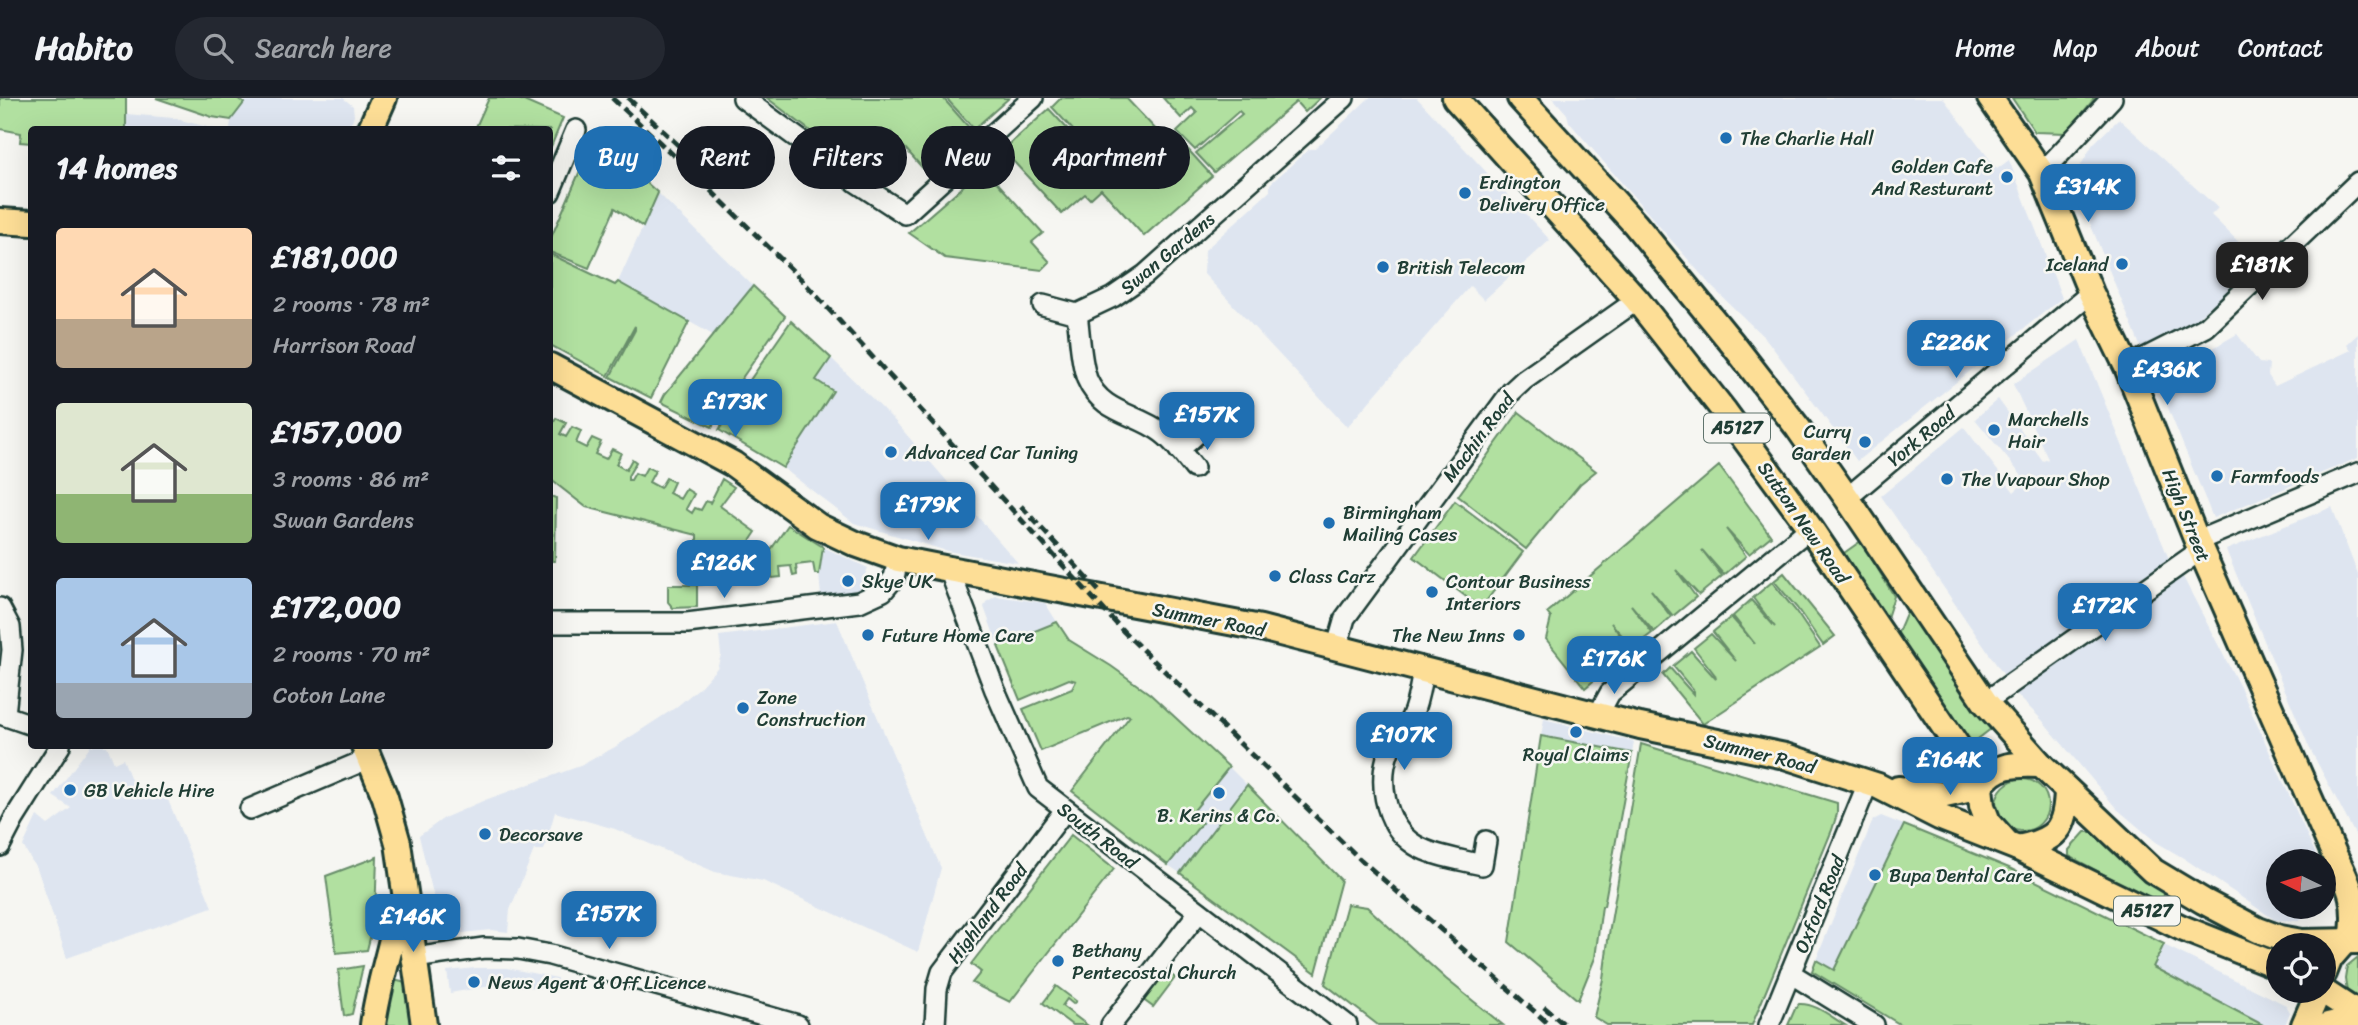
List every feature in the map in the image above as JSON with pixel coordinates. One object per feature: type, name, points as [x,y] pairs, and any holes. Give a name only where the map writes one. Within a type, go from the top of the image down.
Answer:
[{"type":"main road","name":"Sutton New Road","points":[[1455,98],[1637,300],[1725,412],[1811,528],[1970,765],[1980,787],[1982,806],[1988,822],[2012,845]]},
{"type":"main road","name":"High Street","points":[[1990,98],[2042,173],[2091,293],[2127,367],[2199,545],[2357,903],[2358,924],[2352,941]]},
{"type":"main road","points":[[371,126],[379,100]]},
{"type":"main road","name":"A5127","points":[[1531,102],[1716,323],[1798,428],[1985,702],[2041,765],[2153,871],[2203,901],[2258,930],[2280,938],[2302,942],[2352,941]]},
{"type":"main road","points":[[0,221],[28,223]]},
{"type":"main road","name":"Summer Road","points":[[553,368],[733,464],[818,526],[856,544],[898,559],[1261,628],[1598,715],[1785,756],[1873,784],[1939,817],[2012,845],[2182,928],[2266,961]]},
{"type":"main road","points":[[367,752],[392,820],[424,1025]]},
{"type":"main road","points":[[1980,787],[1995,769],[2007,765],[2041,765]]},
{"type":"main road","name":"Summer Road","points":[[1873,784],[1945,795],[1980,787]]},
{"type":"main road","points":[[2012,845],[2040,843],[2055,834],[2066,816],[2067,790]]},
{"type":"main road","points":[[373,1025],[379,984],[394,939],[403,878]]},
{"type":"main road","points":[[2336,953],[2352,941]]},
{"type":"main road","points":[[2336,1001],[2358,1016]]},
{"type":"main road","points":[[2304,1025],[2314,1003]]},
{"type":"main road","points":[[2328,1025],[2358,1016]]},
{"type":"street","points":[[743,98],[854,181],[905,214],[1033,98]]},
{"type":"street","name":"Swan Gardens","points":[[1077,314],[1113,297],[1145,275],[1344,98]]},
{"type":"street","points":[[2042,173],[2112,98]]},
{"type":"street","points":[[553,185],[574,135]]},
{"type":"street","points":[[2127,367],[2207,327],[2358,182]]},
{"type":"street","name":"York Road","points":[[1847,498],[2091,293]]},
{"type":"street","name":"Machin Road","points":[[1337,646],[1345,618],[1497,408],[1524,380],[1637,300]]},
{"type":"street","points":[[1043,305],[1077,314],[1087,379],[1106,404],[1160,431],[1194,468]]},
{"type":"street","points":[[1179,450],[1208,424]]},
{"type":"street","points":[[1985,702],[2199,545],[2358,473]]},
{"type":"street","points":[[1598,715],[1610,693],[1811,528]]},
{"type":"street","points":[[553,623],[687,623],[859,602],[883,591],[894,578],[898,559]]},
{"type":"street","name":"South Road","points":[[949,569],[995,690],[1038,788],[1347,1025]]},
{"type":"street","points":[[0,608],[10,627],[12,650],[2,714],[28,724]]},
{"type":"street","points":[[1423,671],[1416,705],[1410,719],[1392,744],[1384,769],[1384,790],[1389,813],[1399,830],[1415,845],[1443,855],[1482,865],[1486,841]]},
{"type":"street","points":[[0,846],[58,749]]},
{"type":"street","points":[[250,809],[367,752]]},
{"type":"street","name":"Oxford Road","points":[[1769,1025],[1873,784]]},
{"type":"street","name":"Highland Road","points":[[934,1025],[937,989],[942,972],[1066,810]]},
{"type":"street","points":[[1111,1025],[1199,912]]},
{"type":"street","points":[[414,958],[484,948],[518,949],[550,955],[798,1025]]},
{"type":"street","points":[[1790,973],[1874,1025]]},
{"type":"shaded area","points":[[248,98],[343,98],[353,106],[354,116],[349,126],[230,126],[231,120]]},
{"type":"shaded area","points":[[1369,98],[1417,98],[1550,240],[1484,300],[1470,286],[1347,427],[1204,274],[1205,250],[1270,191],[1270,184],[1309,149],[1315,149]]},
{"type":"shaded area","points":[[1553,98],[1943,98],[1997,169],[2009,160],[2062,298],[1857,461],[1767,340],[1712,287],[1569,122],[1567,114]]},
{"type":"shaded area","points":[[126,114],[173,118],[204,126],[126,126]]},
{"type":"shaded area","points":[[2119,119],[2218,208],[2211,215],[2259,262],[2187,327],[2141,348],[2076,189],[2081,165],[2093,144]]},
{"type":"shaded area","points":[[658,193],[753,286],[713,335],[618,282]]},
{"type":"shaded area","points":[[2237,334],[2259,363],[2269,364],[2268,375],[2275,386],[2351,350],[2347,344],[2358,334],[2358,458],[2213,518],[2157,381]]},
{"type":"shaded area","points":[[2079,340],[2169,559],[2182,575],[2241,689],[2313,849],[2266,849],[2266,914],[2156,842],[2117,809],[2042,720],[2018,696],[1881,496],[1964,427],[2014,492],[2026,481],[1975,419],[1998,399],[2043,461],[2048,459],[2013,384]]},
{"type":"shaded area","points":[[831,358],[893,419],[1018,563],[947,551],[854,523],[783,468],[833,392],[816,380]]},
{"type":"shaded area","points":[[2332,507],[2358,575],[2358,840],[2309,747],[2226,550]]},
{"type":"shaded area","name":"Skye UK","points":[[823,547],[868,568],[858,590],[821,596],[819,574]]},
{"type":"shaded area","points":[[996,596],[1045,603],[1057,622],[998,646],[984,607],[986,602]]},
{"type":"shaded area","points":[[837,621],[941,868],[918,952],[763,881],[715,872],[615,829],[555,812],[544,850],[534,850],[510,910],[508,932],[491,930],[443,935],[419,836],[444,818],[485,800],[580,766],[675,708],[717,668],[721,655],[719,636]]},
{"type":"shaded area","points":[[1544,719],[1634,742],[1632,753],[1541,736]]},
{"type":"shaded area","points":[[88,749],[108,749],[114,763],[123,759],[138,798],[164,790],[212,907],[67,958],[38,871],[23,846],[37,816],[48,825],[71,808],[53,796]]},
{"type":"shaded area","points":[[1229,767],[1247,785],[1180,873],[1168,865],[1201,823],[1191,814]]},
{"type":"shaded area","points":[[1881,816],[1904,825],[1834,970],[1816,960],[1873,820]]},
{"type":"shaded area","points":[[2274,919],[2301,919],[2297,921]]},
{"type":"shaded area","points":[[2164,945],[2266,995],[2266,1003],[2286,1005],[2290,1012],[2285,1025],[2263,1025],[2152,967]]},
{"type":"shaded area","points":[[507,968],[557,978],[555,990],[502,984],[450,993],[447,971]]},
{"type":"green space","points":[[0,98],[126,98],[126,126],[28,126],[28,143],[20,142],[21,133],[0,129]]},
{"type":"green space","points":[[156,98],[237,98],[244,103],[231,120],[212,117]]},
{"type":"green space","points":[[489,98],[517,98],[563,118],[553,142],[553,126],[476,126]]},
{"type":"green space","points":[[767,98],[943,98],[968,126],[921,126],[921,166],[907,150],[907,126],[804,126]]},
{"type":"green space","points":[[946,98],[1009,98],[977,126],[971,126]]},
{"type":"green space","points":[[1061,98],[1126,98],[1152,126],[1069,126],[1052,107]]},
{"type":"green space","points":[[1163,98],[1320,98],[1305,112],[1296,102],[1214,172],[1196,153],[1242,114],[1239,111],[1195,150],[1190,145],[1190,126],[1183,126],[1197,113],[1192,108],[1181,118]]},
{"type":"green space","points":[[2012,98],[2095,98],[2066,133],[2035,132]]},
{"type":"green space","points":[[1049,109],[1065,126],[1030,126]]},
{"type":"green space","points":[[1029,127],[1029,178],[1015,163],[1015,139]]},
{"type":"green space","points":[[1190,152],[1212,176],[1144,236],[1101,189],[1190,189]]},
{"type":"green space","points":[[574,185],[574,189],[654,189],[658,193],[643,227],[615,208],[589,268],[553,253],[553,233]]},
{"type":"green space","points":[[960,189],[1003,189],[1043,233],[1032,242],[1050,262],[1042,270],[945,258],[909,233]]},
{"type":"green space","points":[[1039,189],[1101,189],[1090,199],[1085,194],[1062,214]]},
{"type":"green space","points":[[553,255],[615,285],[618,282],[689,322],[651,398],[610,377],[635,326],[608,376],[553,347]]},
{"type":"green space","points":[[753,286],[785,316],[733,391],[712,427],[661,402],[665,394]]},
{"type":"green space","points":[[791,321],[831,358],[816,380],[833,391],[783,468],[719,430]]},
{"type":"green space","points":[[1519,412],[1596,471],[1580,484],[1526,549],[1458,496]]},
{"type":"green space","points":[[556,418],[566,423],[560,434],[566,437],[572,427],[581,431],[576,443],[586,448],[592,438],[601,442],[595,454],[606,459],[612,449],[621,453],[616,464],[626,470],[632,459],[636,462],[628,480],[631,480],[635,473],[642,476],[647,467],[655,471],[649,482],[660,488],[666,478],[674,482],[669,493],[680,499],[686,489],[694,494],[686,509],[692,513],[695,508],[701,510],[706,501],[710,503],[722,479],[734,487],[720,506],[756,532],[746,547],[721,543],[716,553],[727,556],[731,581],[697,585],[697,535],[586,507],[553,481],[553,424]]},
{"type":"green space","points":[[1719,466],[1771,536],[1749,554],[1726,529],[1746,556],[1724,575],[1702,550],[1722,576],[1699,595],[1676,570],[1696,597],[1673,616],[1651,590],[1671,617],[1654,632],[1631,605],[1652,633],[1633,648],[1611,623],[1631,650],[1614,664],[1591,638],[1611,666],[1585,688],[1546,639],[1551,618],[1547,613]]},
{"type":"green space","points":[[553,497],[556,498],[553,561]]},
{"type":"green space","points":[[1455,501],[1523,552],[1481,608],[1414,557]]},
{"type":"green space","points":[[788,525],[823,547],[819,574],[815,574],[813,563],[796,565],[797,575],[793,576],[791,566],[780,567],[781,577],[772,578],[771,571],[763,571],[761,556],[772,548]]},
{"type":"green space","points":[[1861,541],[1894,596],[1886,621],[1844,553]]},
{"type":"green space","points":[[1784,573],[1835,636],[1823,645],[1774,581]]},
{"type":"green space","points":[[1772,582],[1820,647],[1703,724],[1663,675],[1670,668],[1694,695],[1694,691],[1673,666],[1691,651],[1716,679],[1694,648],[1711,634],[1736,661],[1713,632],[1731,617],[1755,644],[1733,616],[1751,600],[1775,627],[1753,598]]},
{"type":"green space","points":[[668,585],[697,585],[697,607],[673,608],[668,602]]},
{"type":"green space","points":[[1907,611],[1992,728],[1970,745],[1896,637]]},
{"type":"green space","points":[[1057,622],[1069,640],[1150,694],[1229,767],[1191,814],[1202,823],[1168,865],[1072,791],[1130,716],[1041,751],[1023,709],[1072,689],[1076,681],[1069,679],[1020,700],[998,646]]},
{"type":"green space","points":[[1541,736],[1632,753],[1602,906],[1595,958],[1578,1000],[1509,942]]},
{"type":"green space","points":[[1641,744],[1837,803],[1832,830],[1752,1025],[1607,1025],[1594,1017],[1603,979]]},
{"type":"green space","points":[[2022,779],[2032,781],[2040,787],[2046,795],[2046,815],[2040,823],[2032,829],[2022,831],[2012,829],[2004,823],[1998,815],[1996,805],[1998,795],[2004,787],[2012,781]]},
{"type":"green space","points":[[1247,785],[1341,880],[1316,973],[1180,873]]},
{"type":"green space","points":[[1904,825],[2009,868],[2164,944],[2153,967],[2263,1025],[1901,1025],[1812,971],[1816,960],[1834,970]]},
{"type":"green space","points":[[2085,832],[2093,832],[2165,893],[2159,904],[2069,856],[2069,850]]},
{"type":"green space","points":[[1071,835],[1114,869],[1010,1002],[972,983],[981,972],[971,964]]},
{"type":"green space","points":[[377,857],[375,918],[367,950],[336,953],[326,876]]},
{"type":"green space","points":[[1347,904],[1367,907],[1446,979],[1503,1025],[1378,1025],[1325,984]]},
{"type":"green space","points":[[2358,957],[2358,1000],[2347,992],[2345,979],[2347,966]]},
{"type":"green space","points":[[363,966],[352,1014],[344,1016],[338,970]]},
{"type":"green space","points":[[1161,966],[1175,978],[1153,1007],[1138,996]]},
{"type":"green space","points":[[393,980],[405,984],[410,1025],[382,1025]]},
{"type":"green space","points":[[1056,986],[1076,1001],[1073,1004],[1067,999],[1062,1006],[1087,1025],[1072,1025],[1043,1003]]},
{"type":"green space","points":[[1799,1004],[1817,1008],[1845,1025],[1788,1025]]},
{"type":"railway","points":[[612,98],[802,280],[1124,632],[1361,860],[1550,1025]]},
{"type":"railway","points":[[628,98],[676,143]]},
{"type":"railway","points":[[1021,506],[1099,591]]},
{"type":"railway","points":[[1544,1007],[1565,1025]]},
{"type":"place","name":"The Charlie Hall","points":[[1726,138]]},
{"type":"place","name":"Golden Cafe And Resturant","points":[[2007,177]]},
{"type":"place","name":"Erdington Delivery Office","points":[[1465,193]]},
{"type":"place","name":"Iceland","points":[[2122,264]]},
{"type":"place","name":"British Telecom","points":[[1383,267]]},
{"type":"place","name":"Marchells Hair","points":[[1994,430]]},
{"type":"place","name":"Curry Garden","points":[[1865,442]]},
{"type":"place","name":"Advanced Car Tuning","points":[[891,452]]},
{"type":"place","name":"Farmfoods","points":[[2217,476]]},
{"type":"place","name":"The Vvapour Shop","points":[[1947,479]]},
{"type":"place","name":"Birmingham Mailing Cases","points":[[1329,523]]},
{"type":"place","name":"Class Carz","points":[[1275,576]]},
{"type":"place","name":"Skye UK","points":[[848,581]]},
{"type":"place","name":"Contour Business Interiors","points":[[1432,592]]},
{"type":"place","name":"Future Home Care","points":[[868,635]]},
{"type":"place","name":"The New Inns","points":[[1519,635]]},
{"type":"place","name":"Zone Construction","points":[[743,708]]},
{"type":"place","name":"Royal Claims","points":[[1576,732]]},
{"type":"place","name":"GB Vehicle Hire","points":[[70,790]]},
{"type":"place","name":"B. Kerins & Co.","points":[[1219,793]]},
{"type":"place","name":"Decorsave","points":[[485,834]]},
{"type":"place","name":"Bupa Dental Care","points":[[1875,875]]},
{"type":"place","name":"Bethany Pentecostal Church","points":[[1058,961]]},
{"type":"place","name":"News Agent & Off Licence","points":[[474,982]]}]
